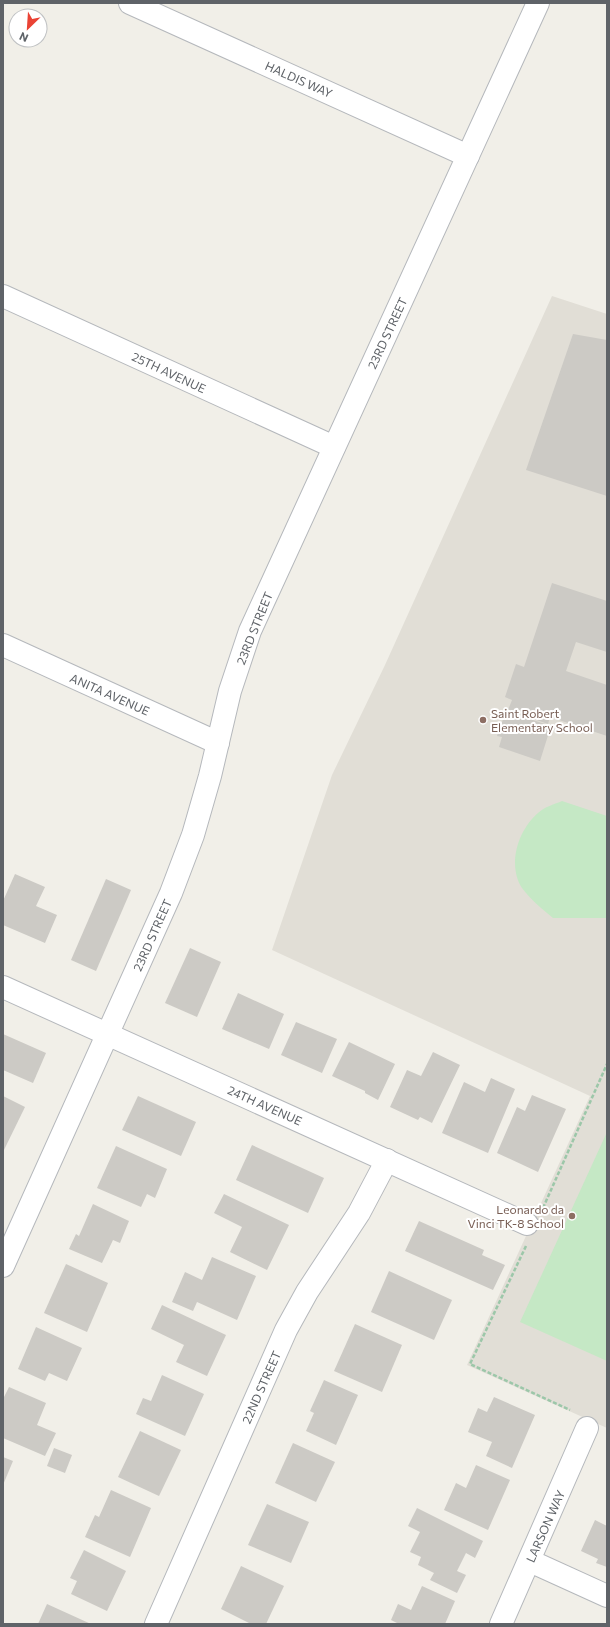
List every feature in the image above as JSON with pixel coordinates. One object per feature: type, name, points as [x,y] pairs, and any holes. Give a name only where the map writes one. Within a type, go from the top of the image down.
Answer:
[{"type":"street","name":"HALDIS WAY","points":[[130,3],[468,156]]},
{"type":"street","name":"23RD STREET","points":[[3,1266],[171,893],[192,835],[218,743],[230,691],[250,631],[538,3]]},
{"type":"street","name":"25TH AVENUE","points":[[3,296],[334,447]]},
{"type":"street","name":"ANITA AVENUE","points":[[3,645],[218,743]]},
{"type":"street","name":"24TH AVENUE","points":[[3,987],[387,1160],[527,1233]]},
{"type":"street","name":"22ND STREET","points":[[156,1624],[286,1330],[307,1292],[359,1213],[387,1160]]},
{"type":"street","name":"LARSON WAY","points":[[501,1624],[530,1561],[587,1428]]},
{"type":"street","points":[[530,1561],[607,1596]]},
{"type":"path","points":[[543,1210],[607,1064]]},
{"type":"path","points":[[527,1233],[470,1364],[570,1410]]},
{"type":"shaded area","name":"Saint Robert Elementary School","points":[[552,296],[607,314],[607,1428],[467,1365],[590,1096],[272,950],[332,775],[385,665]]},
{"type":"green space","points":[[562,801],[607,816],[607,918],[553,918],[529,896],[522,888],[518,879],[515,869],[515,859],[520,838],[525,829],[540,811]]},
{"type":"green space","points":[[607,1132],[607,1361],[520,1322]]},
{"type":"building","points":[[573,334],[607,340],[607,496],[526,470]]},
{"type":"building","points":[[552,583],[607,601],[607,652],[576,642],[566,671],[607,685],[607,736],[550,717],[548,724],[508,710],[512,700],[505,697],[516,664],[524,667]]},
{"type":"building","points":[[506,711],[551,726],[540,761],[499,747],[502,737],[497,736]]},
{"type":"building","points":[[15,874],[45,887],[36,906],[57,915],[45,943],[3,925],[3,901]]},
{"type":"building","points":[[106,879],[131,890],[96,971],[71,960]]},
{"type":"building","points":[[190,948],[221,962],[197,1017],[165,1003]]},
{"type":"building","points":[[238,993],[284,1014],[269,1049],[222,1029]]},
{"type":"building","points":[[296,1022],[337,1039],[322,1073],[281,1055]]},
{"type":"building","points":[[3,1034],[46,1053],[33,1083],[3,1070]]},
{"type":"building","points":[[349,1042],[395,1064],[378,1100],[365,1093],[365,1091],[332,1076]]},
{"type":"building","points":[[433,1052],[460,1065],[432,1123],[420,1117],[418,1120],[390,1107],[407,1070],[421,1076]]},
{"type":"building","points":[[491,1078],[515,1089],[488,1153],[442,1133],[464,1082],[485,1092]]},
{"type":"building","points":[[532,1095],[566,1109],[538,1172],[497,1153],[517,1107],[525,1111]]},
{"type":"building","points":[[3,1096],[25,1107],[3,1152]]},
{"type":"building","points":[[138,1096],[196,1122],[181,1156],[122,1130]]},
{"type":"building","points":[[252,1145],[324,1178],[308,1213],[236,1180]]},
{"type":"building","points":[[116,1146],[167,1169],[155,1198],[147,1194],[141,1207],[97,1188]]},
{"type":"building","points":[[224,1194],[289,1225],[267,1270],[230,1252],[242,1227],[214,1213]]},
{"type":"building","points":[[93,1204],[129,1221],[120,1243],[113,1240],[102,1263],[69,1249],[76,1234],[79,1236]]},
{"type":"building","points":[[419,1221],[484,1250],[482,1255],[505,1265],[493,1290],[405,1251]]},
{"type":"building","points":[[212,1257],[256,1276],[237,1320],[197,1302],[193,1311],[172,1302],[185,1272],[202,1280]]},
{"type":"building","points":[[66,1264],[108,1283],[87,1332],[44,1313]]},
{"type":"building","points":[[389,1271],[452,1300],[434,1340],[371,1312]]},
{"type":"building","points":[[162,1305],[226,1335],[207,1376],[176,1362],[184,1345],[151,1329]]},
{"type":"building","points":[[355,1324],[402,1345],[382,1392],[334,1371]]},
{"type":"building","points":[[36,1327],[82,1348],[67,1381],[49,1373],[45,1381],[18,1369]]},
{"type":"building","points":[[162,1375],[204,1394],[185,1436],[136,1414],[143,1398],[151,1401]]},
{"type":"building","points":[[324,1380],[358,1395],[336,1445],[306,1431],[314,1413],[310,1411]]},
{"type":"building","points":[[9,1387],[46,1403],[37,1425],[56,1433],[45,1456],[3,1438],[3,1399]]},
{"type":"building","points":[[494,1397],[535,1415],[512,1468],[486,1456],[492,1442],[468,1432],[478,1408],[487,1412]]},
{"type":"building","points":[[140,1431],[181,1450],[159,1496],[118,1477]]},
{"type":"building","points":[[293,1443],[335,1462],[316,1502],[275,1483]]},
{"type":"building","points":[[54,1448],[72,1455],[65,1473],[47,1466]]},
{"type":"building","points":[[3,1457],[13,1461],[3,1485]]},
{"type":"building","points":[[476,1465],[510,1480],[488,1530],[444,1510],[456,1483],[466,1488]]},
{"type":"building","points":[[111,1490],[151,1508],[130,1557],[85,1537],[95,1515],[99,1517]]},
{"type":"building","points":[[267,1504],[309,1522],[291,1563],[248,1545]]},
{"type":"building","points":[[417,1508],[483,1541],[475,1558],[466,1553],[457,1571],[466,1575],[457,1593],[430,1580],[434,1573],[418,1565],[421,1557],[410,1552],[420,1532],[408,1526]]},
{"type":"building","points":[[595,1520],[607,1526],[607,1567],[596,1563],[598,1559],[581,1551]]},
{"type":"building","points":[[84,1550],[126,1571],[107,1611],[71,1594],[77,1581],[70,1578]]},
{"type":"building","points":[[241,1566],[284,1586],[266,1624],[251,1624],[221,1609]]},
{"type":"building","points":[[422,1586],[455,1601],[445,1624],[399,1624],[391,1620],[398,1604],[411,1610]]},
{"type":"building","points":[[47,1604],[91,1624],[38,1624]]},
{"type":"place","name":"Saint Robert Elementary School","points":[[483,720]]},
{"type":"place","name":"Leonardo da Vinci TK-8 School","points":[[572,1216]]}]
